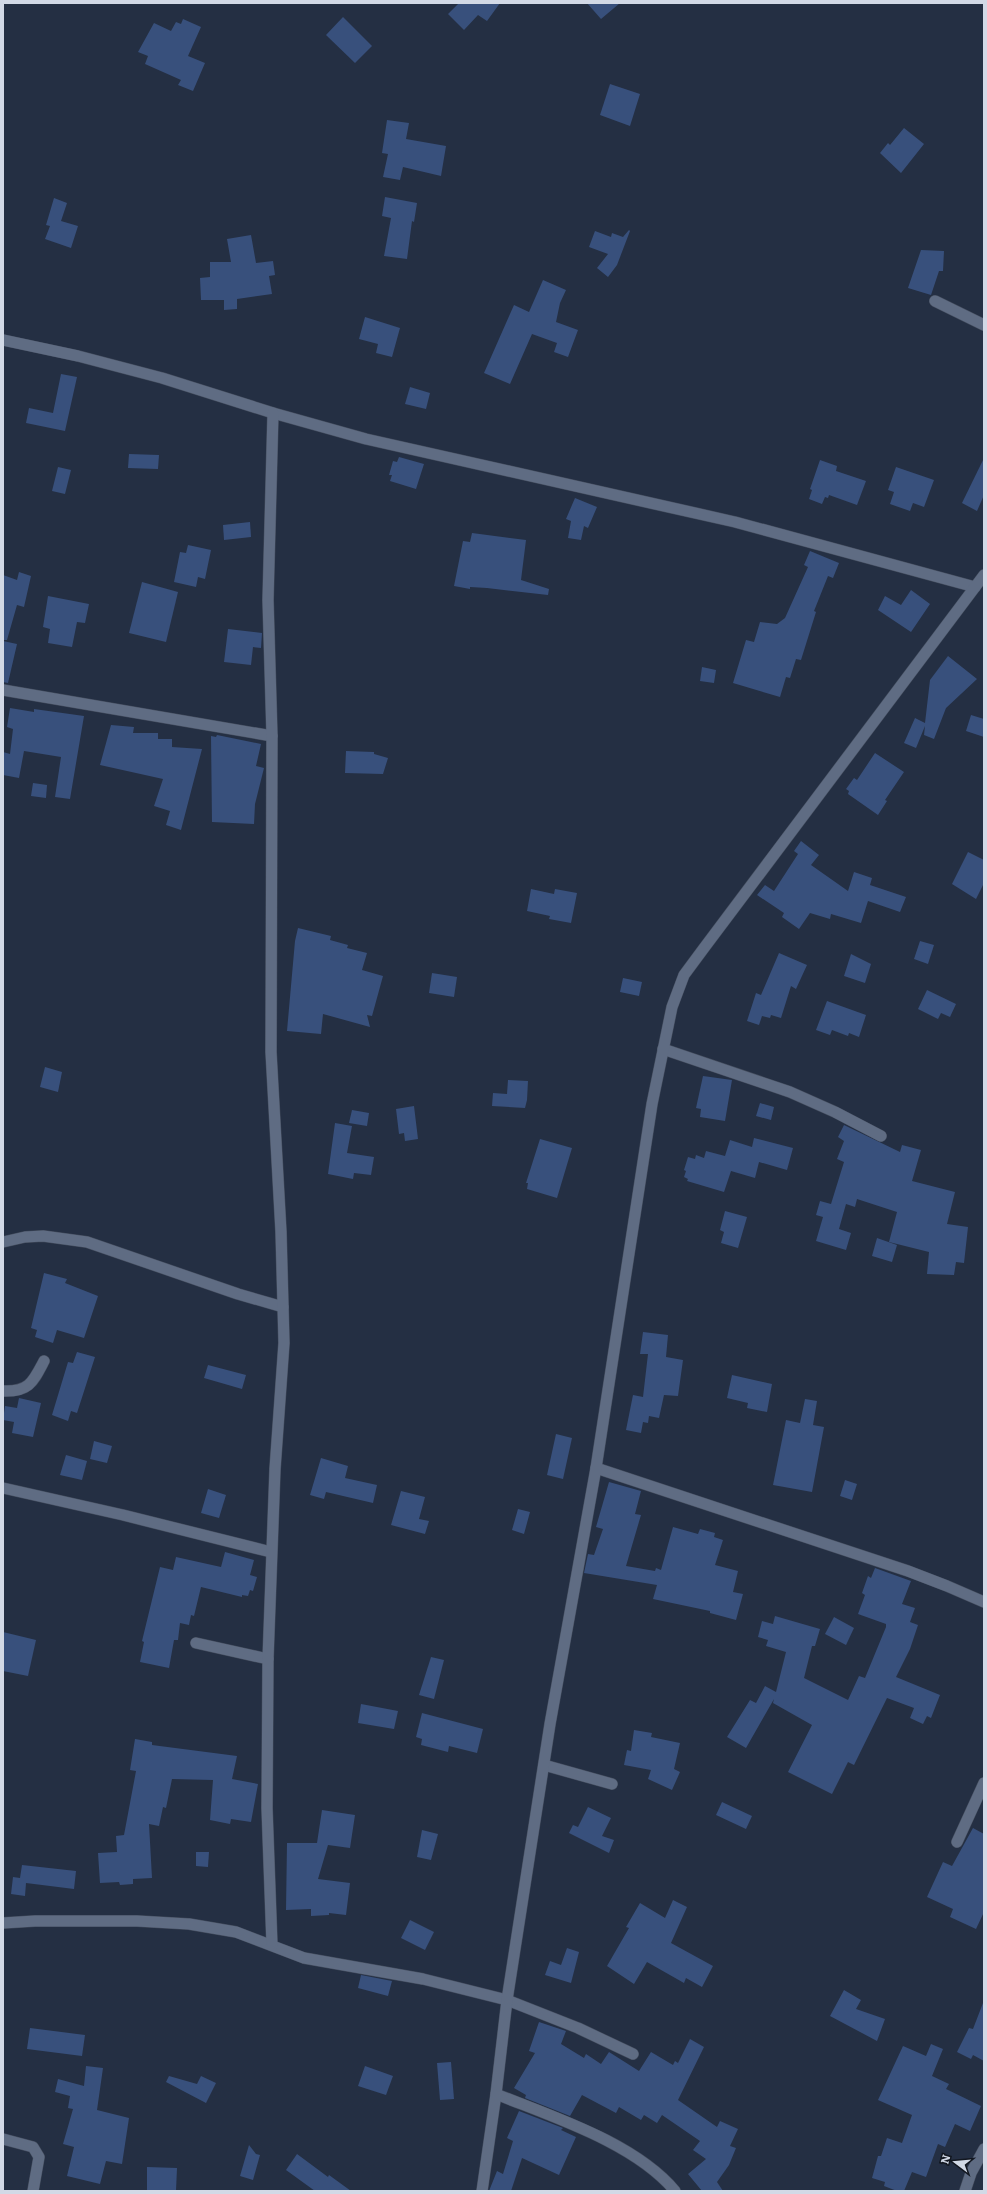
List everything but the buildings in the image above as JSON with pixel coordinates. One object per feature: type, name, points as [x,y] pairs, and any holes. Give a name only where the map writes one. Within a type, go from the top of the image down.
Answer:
[{"type":"street","points":[[935,301],[984,325]]},
{"type":"street","points":[[3,340],[78,356],[155,376],[273,413],[366,439],[735,522],[975,587]]},
{"type":"street","points":[[272,1945],[268,1873],[268,1660],[271,1552],[284,1343],[281,1232],[271,1052],[272,736],[268,600],[273,413]]},
{"type":"street","points":[[482,2191],[496,2094],[507,2000],[544,1765],[596,1468],[652,1104],[672,1007],[684,975],[984,575]]},
{"type":"street","points":[[3,690],[272,736]]},
{"type":"street","points":[[663,1049],[790,1092],[835,1112],[881,1136]]},
{"type":"street","points":[[3,1242],[25,1237],[43,1236],[63,1237],[87,1242],[238,1294],[283,1307]]},
{"type":"street","points":[[3,1391],[14,1391],[25,1388],[34,1381],[44,1361]]},
{"type":"street","points":[[596,1468],[908,1571],[984,1602]]},
{"type":"street","points":[[3,1488],[123,1515],[271,1552]]},
{"type":"street","points":[[196,1643],[268,1660]]},
{"type":"street","points":[[544,1765],[612,1784]]},
{"type":"street","points":[[957,1842],[984,1783]]},
{"type":"street","points":[[3,1923],[98,1920],[189,1924],[236,1932],[304,1958],[423,1979],[507,2000],[578,2028],[633,2054]]},
{"type":"street","points":[[496,2094],[565,2122],[625,2151],[651,2168],[675,2191]]},
{"type":"street","points":[[3,2140],[33,2147],[39,2157],[33,2191]]},
{"type":"street","points":[[965,2191],[971,2173],[984,2149]]}]
